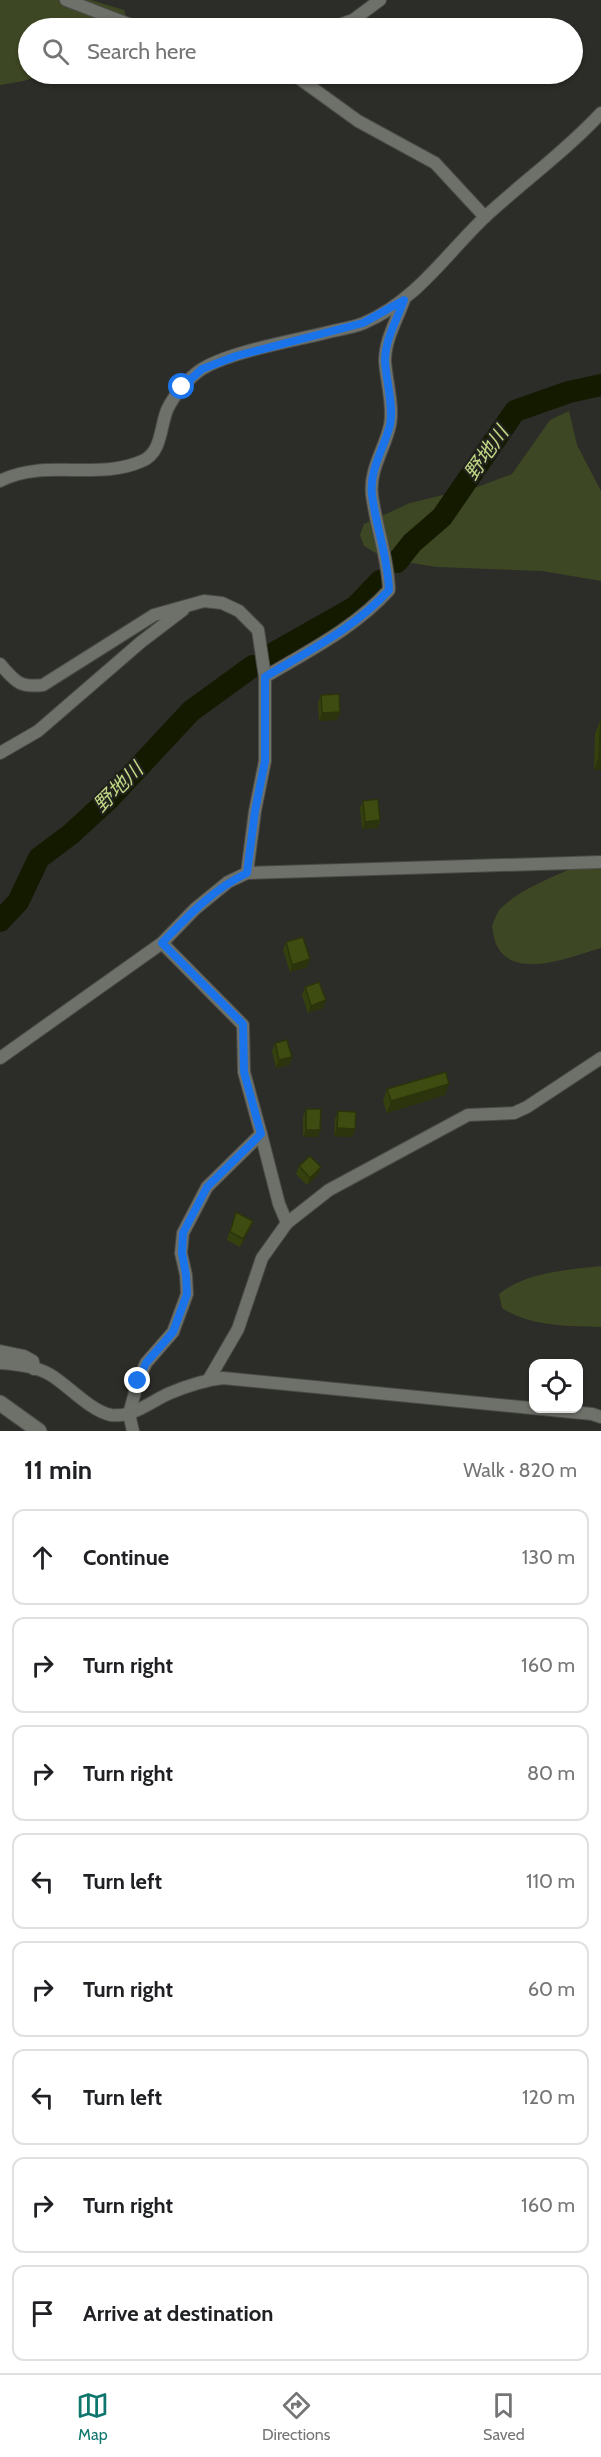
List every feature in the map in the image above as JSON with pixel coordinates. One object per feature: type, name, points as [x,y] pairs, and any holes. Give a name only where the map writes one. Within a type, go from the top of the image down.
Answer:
[{"type":"street","points":[[66,0],[113,18]]},
{"type":"street","points":[[356,18],[380,0]]},
{"type":"street","points":[[307,84],[358,121],[435,163],[485,217]]},
{"type":"street","points":[[0,481],[10,476],[36,470],[126,468],[146,460],[158,446],[167,410],[182,387],[202,369],[236,356],[363,323],[404,300],[445,261],[485,217],[577,139],[601,113]]},
{"type":"street","points":[[265,677],[348,627],[374,607],[389,590],[388,572],[372,494],[372,475],[391,423],[385,359],[387,338],[404,300]]},
{"type":"street","points":[[0,664],[13,679],[27,687],[43,685],[154,615],[204,601],[222,603],[239,611],[258,630],[265,677],[265,761],[255,811],[247,873]]},
{"type":"street","points":[[0,753],[38,731],[186,607]]},
{"type":"street","points":[[0,1058],[162,943],[203,902],[228,882],[247,873],[601,862]]},
{"type":"street","points":[[162,943],[243,1024],[244,1072],[279,1204],[287,1223]]},
{"type":"street","points":[[209,1379],[238,1329],[262,1258],[287,1223],[329,1190],[468,1115],[514,1113],[527,1107],[601,1058]]},
{"type":"street","points":[[133,1431],[129,1414],[138,1381],[146,1363],[173,1332],[187,1294],[182,1253],[183,1233],[207,1187],[261,1134]]},
{"type":"street","points":[[0,1351],[33,1360],[34,1369]]},
{"type":"street","points":[[0,1363],[49,1374],[80,1398],[109,1415],[129,1414],[170,1394],[209,1379],[223,1378],[592,1414],[601,1417]]},
{"type":"street","points":[[0,1403],[39,1431]]},
{"type":"green space","points":[[0,0],[91,0],[124,10],[127,18],[18,18],[18,82],[0,85]]},
{"type":"green space","points":[[569,411],[577,445],[601,491],[601,581],[542,571],[437,567],[386,559],[364,546],[360,535],[364,524],[410,503],[480,486],[512,474],[550,420]]},
{"type":"green space","points":[[601,856],[601,948],[544,963],[516,962],[504,955],[496,944],[492,926],[500,909],[535,885]]},
{"type":"green space","points":[[601,1266],[601,1327],[563,1326],[537,1322],[502,1308],[499,1294],[522,1281],[547,1273]]},
{"type":"building","points":[[339,694],[340,712],[322,713],[321,695]]},
{"type":"building","points":[[601,719],[601,755],[599,755]]},
{"type":"building","points":[[378,799],[380,820],[365,822],[363,801]]},
{"type":"building","points":[[303,937],[310,959],[292,965],[286,942]]},
{"type":"building","points":[[319,982],[326,1000],[311,1006],[305,987]]},
{"type":"building","points":[[287,1040],[292,1057],[279,1060],[275,1043]]},
{"type":"building","points":[[446,1072],[449,1084],[391,1101],[387,1089]]},
{"type":"building","points":[[306,1109],[321,1109],[320,1130],[306,1130]]},
{"type":"building","points":[[338,1111],[356,1112],[355,1129],[337,1128]]},
{"type":"building","points":[[310,1156],[321,1167],[310,1178],[299,1166]]},
{"type":"building","points":[[236,1212],[253,1221],[243,1239],[230,1232]]},
{"type":"waterway","name":"野地川","points":[[397,562],[412,543],[442,517],[515,411],[569,392],[601,385]]},
{"type":"waterway","name":"野地川","points":[[272,654],[355,607],[380,581]]},
{"type":"waterway","name":"野地川","points":[[0,921],[18,902],[39,858],[71,834],[109,799],[191,711],[253,666]]},
{"type":"route","points":[[138,1381],[146,1363],[173,1332],[187,1294],[182,1253],[183,1233],[207,1187],[261,1134],[244,1072],[243,1024],[162,943],[195,909],[228,882],[247,873],[255,811],[265,761],[265,677],[348,627],[374,607],[389,590],[388,572],[372,494],[372,475],[391,423],[385,359],[387,338],[404,300],[363,323],[236,356],[202,369],[182,387]]}]
